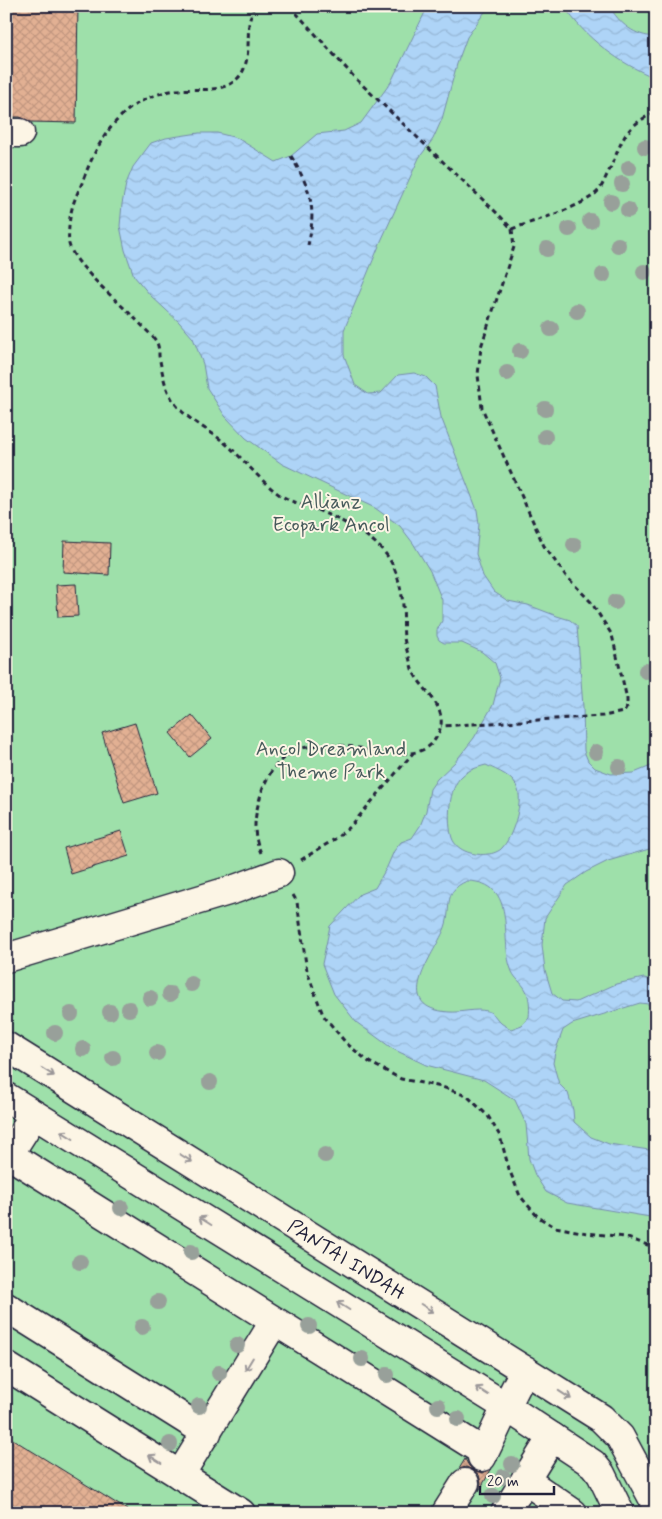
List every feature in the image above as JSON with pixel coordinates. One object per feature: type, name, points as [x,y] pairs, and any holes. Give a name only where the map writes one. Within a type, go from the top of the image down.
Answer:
[{"type":"street","points":[[6,958],[235,889],[279,873]]},
{"type":"street","name":"PANTAI INDAH","points":[[6,1046],[601,1418],[620,1437],[656,1504]]},
{"type":"street","name":"PANTAI INDAH","points":[[6,1098],[552,1436],[593,1464],[601,1474],[620,1513]]},
{"type":"street","points":[[34,1115],[7,1156],[483,1454],[494,1434],[505,1406],[525,1370]]},
{"type":"street","points":[[6,1307],[207,1433]]},
{"type":"street","points":[[180,1475],[274,1322]]},
{"type":"street","points":[[6,1366],[241,1513]]},
{"type":"street","points":[[505,1513],[552,1436]]},
{"type":"street","points":[[525,1480],[573,1513]]},
{"type":"street","points":[[446,1513],[466,1483]]},
{"type":"path","points":[[254,6],[249,21],[248,50],[245,66],[238,78],[227,86],[176,90],[146,98],[125,111],[105,134],[85,173],[70,214],[69,245],[82,268],[136,319],[157,343],[163,376],[171,398],[185,415],[221,440],[245,460],[267,485],[283,497],[348,524],[370,538],[387,554],[395,571],[403,604],[404,637],[412,669],[437,706],[441,716],[441,726],[434,741],[423,750],[413,753],[326,744],[296,749],[281,762],[266,782],[256,812],[254,838],[263,858],[279,873],[297,902],[307,970],[323,1015],[346,1043],[369,1062],[401,1079],[442,1087],[467,1096],[488,1116],[500,1136],[509,1169],[520,1196],[538,1217],[555,1227],[625,1237],[656,1248]]},
{"type":"path","points":[[290,6],[355,78],[512,229],[514,246],[481,346],[478,376],[482,408],[544,546],[566,576],[591,602],[612,635],[628,699],[624,712],[604,716],[441,726]]},
{"type":"path","points":[[512,229],[574,205],[599,190],[622,140],[634,124],[656,112]]},
{"type":"path","points":[[291,156],[304,178],[311,202],[312,229],[308,245]]},
{"type":"path","points":[[279,873],[335,839],[350,827],[413,753]]},
{"type":"green space","name":"Allianz Ecopark Ancol","points":[[6,6],[656,6],[656,1513],[6,1513]]},
{"type":"water","points":[[428,6],[489,6],[467,37],[457,64],[442,119],[433,139],[419,158],[381,241],[344,330],[344,355],[355,385],[368,394],[381,393],[398,375],[414,373],[426,377],[435,386],[441,417],[477,510],[479,524],[476,554],[483,576],[494,592],[508,601],[528,605],[570,620],[577,626],[584,751],[588,761],[595,768],[611,774],[634,773],[656,764],[656,847],[608,861],[586,872],[567,885],[545,918],[542,945],[545,970],[552,993],[562,1001],[576,1002],[616,984],[644,978],[656,981],[656,1005],[640,1003],[572,1024],[563,1030],[553,1063],[559,1084],[568,1093],[574,1122],[591,1137],[609,1144],[656,1151],[656,1218],[567,1203],[546,1192],[535,1175],[529,1159],[526,1124],[515,1100],[484,1080],[426,1065],[393,1049],[356,1022],[334,994],[322,964],[330,926],[360,894],[375,888],[394,851],[401,842],[412,838],[420,826],[426,811],[430,789],[474,738],[493,705],[500,678],[495,663],[482,652],[462,643],[444,643],[439,640],[437,630],[442,621],[442,600],[430,571],[400,526],[375,508],[282,464],[246,438],[225,416],[207,388],[203,364],[193,338],[150,295],[134,276],[125,250],[120,226],[126,184],[133,167],[151,143],[166,138],[199,133],[217,133],[237,138],[276,162],[291,156],[317,134],[344,131],[361,123],[391,82]],"holes":[[[486,765],[505,774],[513,781],[518,790],[519,804],[513,829],[502,848],[492,853],[478,854],[462,850],[454,843],[450,831],[449,815],[451,797],[457,781],[470,770]],[[467,881],[483,884],[494,891],[501,901],[511,969],[526,990],[529,1002],[529,1017],[522,1025],[511,1029],[487,1011],[449,1012],[432,1009],[422,1002],[419,992],[424,969],[446,924],[450,896],[459,885]]]},
{"type":"water","points":[[564,6],[609,6],[628,28],[641,34],[656,37],[656,78],[629,65],[604,49],[582,29]]},
{"type":"building","points":[[6,6],[78,6],[76,123],[31,122],[20,117],[6,117]]},
{"type":"building","points":[[64,541],[110,543],[109,575],[63,572]]},
{"type":"building","points":[[76,584],[78,616],[58,617],[56,585]]},
{"type":"building","points":[[192,715],[212,739],[190,757],[170,733]]},
{"type":"building","points":[[135,723],[157,793],[124,803],[102,733]]},
{"type":"building","points":[[121,831],[129,856],[71,874],[64,848]]},
{"type":"building","points":[[6,1435],[132,1513],[6,1513]]},
{"type":"building","points":[[465,1459],[475,1471],[483,1473],[492,1468],[479,1491],[481,1483],[479,1475],[466,1467],[459,1469]]},
{"type":"park label","name":"Ancol Dreamland Theme Park","points":[[331,760]]}]
